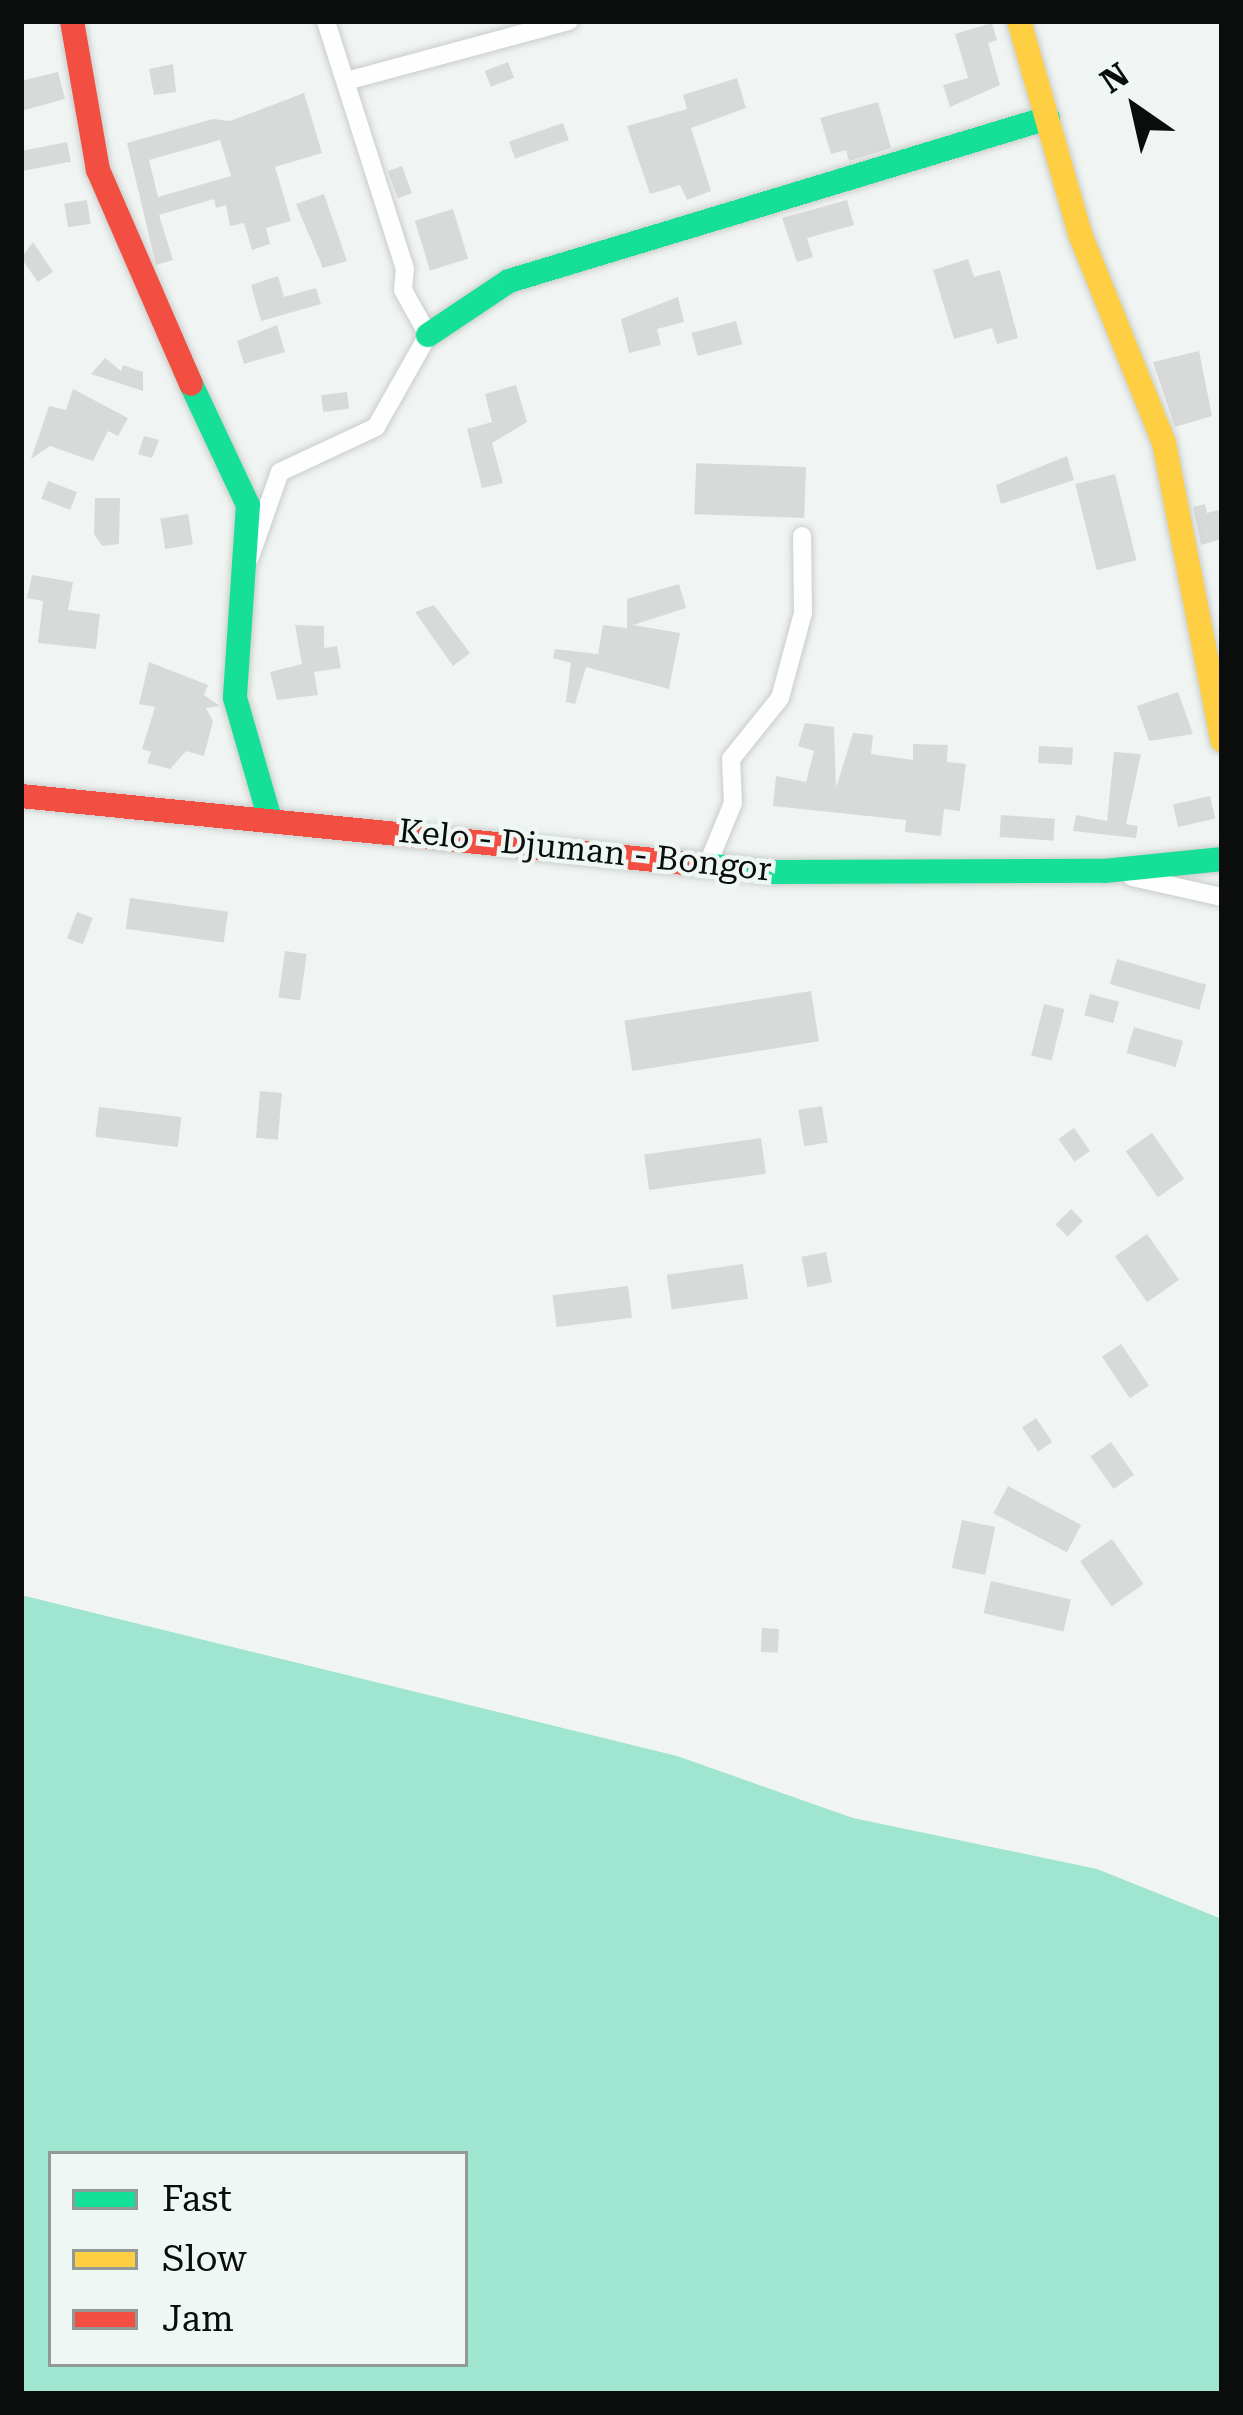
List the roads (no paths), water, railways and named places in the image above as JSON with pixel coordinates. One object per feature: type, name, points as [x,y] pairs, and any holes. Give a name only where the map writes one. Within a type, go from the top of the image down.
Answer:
[{"type":"main road","points":[[72,21],[98,170],[163,334],[240,481],[250,557],[235,698],[270,820]]},
{"type":"main road","points":[[1019,21],[1080,233],[1164,442],[1222,740]]},
{"type":"main road","points":[[428,335],[508,281],[1048,118]]},
{"type":"main road","name":"Kelo - Djuman - Bongor","points":[[21,796],[707,866],[1104,871],[1222,859]]},
{"type":"street","points":[[250,557],[280,472],[376,427],[428,335],[403,290],[405,268],[350,80],[326,21]]},
{"type":"street","points":[[350,80],[569,21]]},
{"type":"street","points":[[707,866],[733,803],[730,759],[780,698],[803,613],[802,536]]},
{"type":"street","points":[[1104,871],[1222,897]]}]
